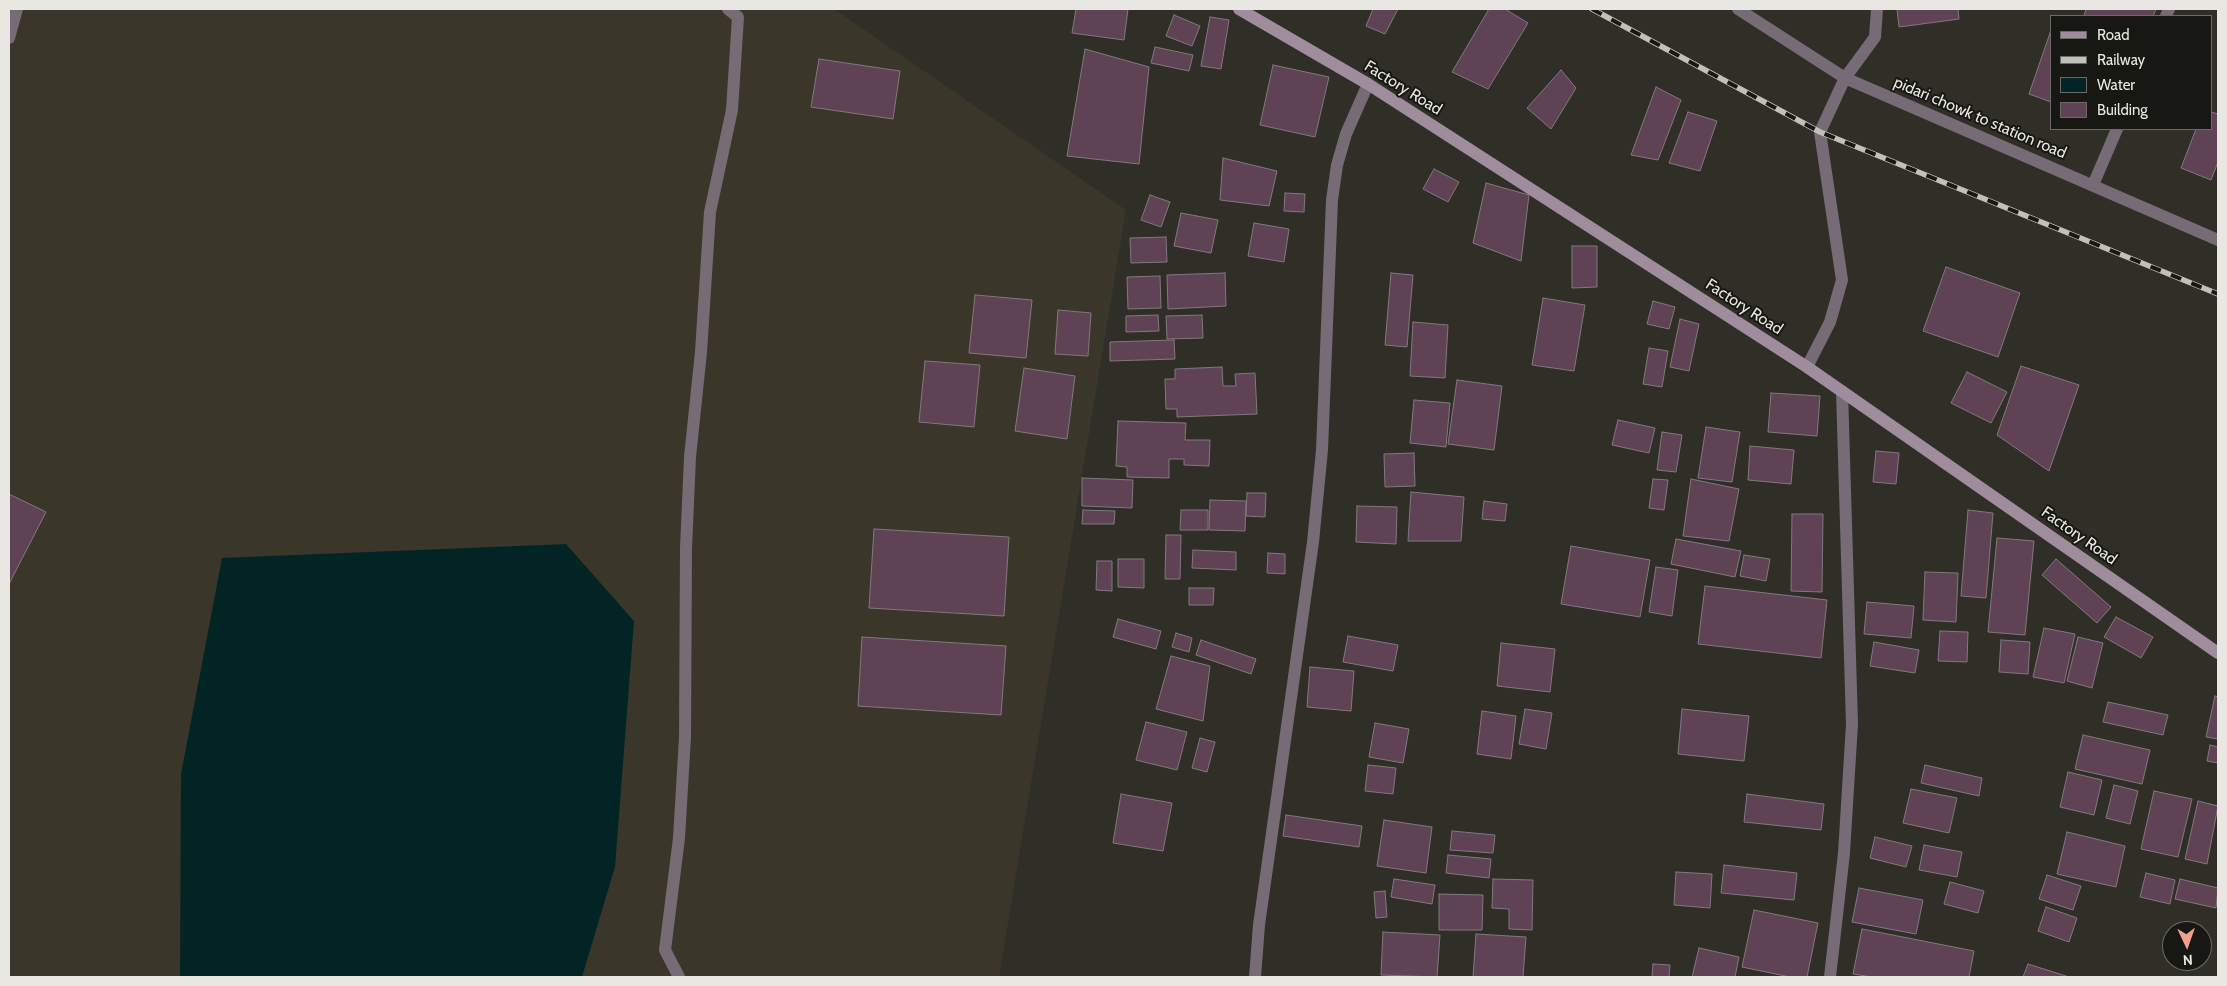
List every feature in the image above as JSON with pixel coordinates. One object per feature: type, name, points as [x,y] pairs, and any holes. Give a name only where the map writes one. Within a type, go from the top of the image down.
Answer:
[{"type":"main road","name":"Factory Road","points":[[1239,9],[1368,84],[1807,367],[2218,653]]},
{"type":"street","points":[[9,38],[17,9]]},
{"type":"street","points":[[679,977],[665,950],[679,838],[685,737],[686,548],[689,466],[701,352],[710,212],[732,110],[738,17],[728,9]]},
{"type":"street","name":"pidari chowk to station road","points":[[1738,9],[1845,78],[2218,240]]},
{"type":"street","points":[[1807,367],[1830,322],[1842,280],[1820,132],[1845,78],[1874,36],[1877,9]]},
{"type":"street","points":[[1255,977],[1259,925],[1314,542],[1322,450],[1332,200],[1337,164],[1346,134],[1368,84]]},
{"type":"street","points":[[2093,185],[2117,130]]},
{"type":"street","points":[[1830,977],[1844,852],[1852,724],[1842,391]]},
{"type":"shaded area","points":[[9,9],[834,9],[1126,210],[999,977],[9,977]]},
{"type":"water","points":[[566,544],[634,621],[615,867],[582,977],[180,977],[181,774],[222,558]]},
{"type":"building","points":[[1076,9],[1128,9],[1124,40],[1072,33]]},
{"type":"building","points":[[1373,9],[1398,9],[1385,34],[1366,26]]},
{"type":"building","points":[[1489,9],[1505,9],[1528,23],[1488,89],[1452,72]]},
{"type":"building","points":[[1897,9],[1958,9],[1959,19],[1899,27]]},
{"type":"building","points":[[2086,9],[2156,9],[2153,15],[2084,15]]},
{"type":"building","points":[[1174,15],[1200,26],[1192,46],[1166,36]]},
{"type":"building","points":[[1210,17],[1229,20],[1221,69],[1201,66]]},
{"type":"building","points":[[2050,33],[2050,102],[2029,94]]},
{"type":"building","points":[[1155,47],[1193,55],[1189,71],[1151,63]]},
{"type":"building","points":[[1085,49],[1149,67],[1139,164],[1067,156]]},
{"type":"building","points":[[819,59],[900,71],[893,119],[811,107]]},
{"type":"building","points":[[1273,65],[1329,77],[1315,137],[1260,125]]},
{"type":"building","points":[[1561,70],[1576,88],[1551,129],[1527,108]]},
{"type":"building","points":[[1656,87],[1681,100],[1658,160],[1631,155]]},
{"type":"building","points":[[1688,112],[1717,121],[1700,171],[1669,163]]},
{"type":"building","points":[[2212,112],[2218,114],[2218,162],[2211,180],[2181,168],[2196,130],[2212,130]]},
{"type":"building","points":[[1223,158],[1277,171],[1269,206],[1220,200]]},
{"type":"building","points":[[1434,169],[1459,182],[1448,202],[1423,189]]},
{"type":"building","points":[[1486,183],[1529,195],[1521,261],[1473,243]]},
{"type":"building","points":[[1285,193],[1305,194],[1304,212],[1284,211]]},
{"type":"building","points":[[1150,195],[1170,202],[1161,227],[1141,220]]},
{"type":"building","points":[[1181,213],[1218,220],[1211,253],[1174,246]]},
{"type":"building","points":[[1254,223],[1289,229],[1284,262],[1248,256]]},
{"type":"building","points":[[1166,237],[1167,262],[1131,263],[1130,238]]},
{"type":"building","points":[[1572,246],[1597,246],[1597,287],[1572,288]]},
{"type":"building","points":[[1946,267],[2020,293],[1998,357],[1923,331]]},
{"type":"building","points":[[1225,273],[1226,306],[1168,309],[1167,275]]},
{"type":"building","points":[[1391,273],[1413,275],[1407,347],[1385,345]]},
{"type":"building","points":[[1160,276],[1161,308],[1128,309],[1127,277]]},
{"type":"building","points":[[975,295],[1032,300],[1026,358],[969,353]]},
{"type":"building","points":[[1543,298],[1585,305],[1574,371],[1532,365]]},
{"type":"building","points":[[1653,301],[1675,307],[1669,329],[1647,324]]},
{"type":"building","points":[[1058,310],[1091,313],[1088,356],[1055,354]]},
{"type":"building","points":[[1158,315],[1159,331],[1126,332],[1126,316]]},
{"type":"building","points":[[1202,315],[1203,338],[1167,339],[1166,316]]},
{"type":"building","points":[[1680,319],[1699,324],[1689,371],[1670,367]]},
{"type":"building","points":[[1413,322],[1448,325],[1445,378],[1410,376]]},
{"type":"building","points":[[1174,340],[1175,359],[1110,361],[1110,342]]},
{"type":"building","points":[[1649,348],[1668,351],[1662,387],[1643,384]]},
{"type":"building","points":[[925,361],[980,365],[974,427],[919,422]]},
{"type":"building","points":[[2021,366],[2079,385],[2049,471],[1997,435]]},
{"type":"building","points":[[1222,367],[1223,386],[1236,386],[1235,374],[1255,373],[1257,414],[1177,417],[1177,409],[1166,409],[1165,379],[1175,379],[1175,369]]},
{"type":"building","points":[[1024,368],[1075,376],[1067,439],[1015,431]]},
{"type":"building","points":[[1967,372],[2007,392],[1991,423],[1951,403]]},
{"type":"building","points":[[1457,380],[1502,386],[1494,450],[1448,444]]},
{"type":"building","points":[[1771,393],[1820,396],[1817,436],[1768,432]]},
{"type":"building","points":[[1414,400],[1450,403],[1446,447],[1410,443]]},
{"type":"building","points":[[1618,420],[1655,428],[1649,453],[1612,445]]},
{"type":"building","points":[[1118,421],[1186,423],[1185,440],[1210,440],[1209,466],[1184,465],[1184,459],[1169,459],[1169,478],[1127,477],[1127,467],[1116,466]]},
{"type":"building","points":[[1706,427],[1740,432],[1732,482],[1698,478]]},
{"type":"building","points":[[1662,432],[1682,435],[1676,472],[1657,470]]},
{"type":"building","points":[[1750,446],[1794,450],[1791,484],[1748,480]]},
{"type":"building","points":[[1876,451],[1899,453],[1896,484],[1873,482]]},
{"type":"building","points":[[1414,453],[1415,486],[1385,487],[1384,454]]},
{"type":"building","points":[[1082,478],[1133,480],[1132,508],[1082,506]]},
{"type":"building","points":[[1653,479],[1668,480],[1664,510],[1649,508]]},
{"type":"building","points":[[1691,479],[1739,489],[1729,541],[1683,536]]},
{"type":"building","points":[[1411,492],[1464,497],[1461,541],[1408,541]]},
{"type":"building","points":[[1247,493],[1266,493],[1265,517],[1246,516]]},
{"type":"building","points":[[9,494],[46,512],[9,584]]},
{"type":"building","points":[[1210,500],[1246,501],[1245,531],[1209,530]]},
{"type":"building","points":[[1484,501],[1507,504],[1505,521],[1482,519]]},
{"type":"building","points":[[1357,506],[1397,507],[1396,544],[1356,542]]},
{"type":"building","points":[[1083,510],[1115,511],[1114,524],[1082,524]]},
{"type":"building","points":[[1181,510],[1208,510],[1208,530],[1180,530]]},
{"type":"building","points":[[1968,510],[1993,513],[1986,598],[1961,596]]},
{"type":"building","points":[[1792,514],[1823,514],[1822,592],[1791,591]]},
{"type":"building","points":[[874,529],[1009,537],[1004,616],[869,608]]},
{"type":"building","points":[[1166,535],[1181,535],[1180,579],[1165,579]]},
{"type":"building","points":[[1997,538],[2034,541],[2025,635],[1988,632]]},
{"type":"building","points":[[1676,539],[1741,551],[1735,577],[1671,564]]},
{"type":"building","points":[[1571,546],[1650,560],[1640,617],[1561,604]]},
{"type":"building","points":[[1193,550],[1236,552],[1236,570],[1192,568]]},
{"type":"building","points":[[1268,553],[1285,554],[1285,574],[1267,573]]},
{"type":"building","points":[[1744,555],[1770,559],[1766,581],[1740,576]]},
{"type":"building","points":[[1118,559],[1144,559],[1144,588],[1118,587]]},
{"type":"building","points":[[2056,559],[2111,607],[2097,623],[2042,575]]},
{"type":"building","points":[[1097,561],[1112,561],[1112,591],[1096,590]]},
{"type":"building","points":[[1656,567],[1678,570],[1672,616],[1649,612]]},
{"type":"building","points":[[1925,572],[1958,573],[1956,622],[1923,620]]},
{"type":"building","points":[[1705,586],[1827,600],[1821,658],[1698,644]]},
{"type":"building","points":[[1189,588],[1214,588],[1213,605],[1189,605]]},
{"type":"building","points":[[1867,602],[1914,606],[1911,638],[1864,634]]},
{"type":"building","points":[[2116,617],[2153,637],[2141,658],[2104,637]]},
{"type":"building","points":[[1118,619],[1161,631],[1156,649],[1113,637]]},
{"type":"building","points":[[2044,628],[2075,634],[2064,683],[2033,677]]},
{"type":"building","points":[[1940,631],[1968,632],[1967,662],[1938,661]]},
{"type":"building","points":[[1176,633],[1192,638],[1189,652],[1172,647]]},
{"type":"building","points":[[1348,636],[1398,645],[1393,671],[1343,662]]},
{"type":"building","points":[[862,637],[1006,646],[1001,715],[858,706]]},
{"type":"building","points":[[2078,637],[2103,643],[2092,688],[2067,681]]},
{"type":"building","points":[[1201,640],[1256,659],[1251,674],[1196,655]]},
{"type":"building","points":[[2001,640],[2030,642],[2028,674],[1999,672]]},
{"type":"building","points":[[1874,642],[1919,650],[1915,673],[1870,666]]},
{"type":"building","points":[[1501,643],[1555,649],[1550,692],[1497,686]]},
{"type":"building","points":[[1171,656],[1210,666],[1203,721],[1156,709]]},
{"type":"building","points":[[1310,667],[1354,671],[1351,711],[1307,707]]},
{"type":"building","points":[[2215,696],[2218,697],[2218,739],[2206,737]]},
{"type":"building","points":[[2108,702],[2168,715],[2163,735],[2103,722]]},
{"type":"building","points":[[1525,709],[1552,713],[1546,749],[1519,744]]},
{"type":"building","points":[[1682,709],[1749,716],[1744,761],[1678,754]]},
{"type":"building","points":[[1482,711],[1516,716],[1511,759],[1477,754]]},
{"type":"building","points":[[1146,722],[1187,732],[1177,770],[1136,760]]},
{"type":"building","points":[[1375,723],[1409,729],[1403,763],[1369,757]]},
{"type":"building","points":[[2083,735],[2150,750],[2142,784],[2075,769]]},
{"type":"building","points":[[1200,738],[1215,742],[1207,772],[1192,768]]},
{"type":"building","points":[[2210,745],[2218,747],[2218,763],[2207,761]]},
{"type":"building","points":[[1368,765],[1396,768],[1393,794],[1365,791]]},
{"type":"building","points":[[1925,765],[1982,778],[1979,796],[1921,783]]},
{"type":"building","points":[[2068,772],[2102,780],[2094,815],[2060,807]]},
{"type":"building","points":[[2114,785],[2138,791],[2130,824],[2106,818]]},
{"type":"building","points":[[1911,789],[1957,798],[1949,833],[1903,823]]},
{"type":"building","points":[[2154,791],[2192,799],[2178,857],[2141,849]]},
{"type":"building","points":[[1121,794],[1172,803],[1163,851],[1113,843]]},
{"type":"building","points":[[1747,794],[1824,804],[1821,830],[1744,822]]},
{"type":"building","points":[[2198,801],[2218,806],[2207,864],[2185,859]]},
{"type":"building","points":[[1286,815],[1362,826],[1359,847],[1283,836]]},
{"type":"building","points":[[1384,820],[1432,827],[1426,873],[1377,866]]},
{"type":"building","points":[[1452,831],[1495,835],[1493,853],[1450,850]]},
{"type":"building","points":[[2067,832],[2125,846],[2116,887],[2057,874]]},
{"type":"building","points":[[1875,837],[1912,846],[1906,867],[1870,858]]},
{"type":"building","points":[[1924,845],[1962,852],[1957,877],[1919,870]]},
{"type":"building","points":[[1448,855],[1491,859],[1489,878],[1446,873]]},
{"type":"building","points":[[1724,865],[1797,873],[1794,900],[1721,893]]},
{"type":"building","points":[[1676,872],[1712,874],[1710,908],[1674,905]]},
{"type":"building","points":[[2146,873],[2175,880],[2170,904],[2140,897]]},
{"type":"building","points":[[2047,875],[2081,886],[2073,910],[2039,899]]},
{"type":"building","points":[[1394,879],[1435,885],[1432,904],[1391,897]]},
{"type":"building","points":[[1493,879],[1533,880],[1532,930],[1509,929],[1509,909],[1492,908]]},
{"type":"building","points":[[2180,879],[2218,888],[2216,908],[2175,899]]},
{"type":"building","points":[[1950,882],[1984,891],[1978,913],[1944,904]]},
{"type":"building","points":[[1859,888],[1923,900],[1916,934],[1852,922]]},
{"type":"building","points":[[1385,891],[1387,917],[1376,918],[1374,892]]},
{"type":"building","points":[[1439,894],[1483,895],[1482,930],[1439,930]]},
{"type":"building","points":[[2046,907],[2077,918],[2069,942],[2038,931]]},
{"type":"building","points":[[1754,910],[1818,923],[1807,977],[1790,977],[1742,967]]},
{"type":"building","points":[[1862,929],[1974,951],[1969,977],[1872,977],[1853,974]]},
{"type":"building","points":[[1383,932],[1440,935],[1437,977],[1381,975]]},
{"type":"building","points":[[1476,934],[1526,937],[1523,977],[1473,977]]},
{"type":"building","points":[[1699,948],[1739,957],[1735,977],[1692,977]]},
{"type":"building","points":[[1653,964],[1670,965],[1669,977],[1652,977]]},
{"type":"building","points":[[2028,964],[2069,977],[2023,977]]},
{"type":"railway","points":[[1592,9],[1820,132],[2218,294]]}]
